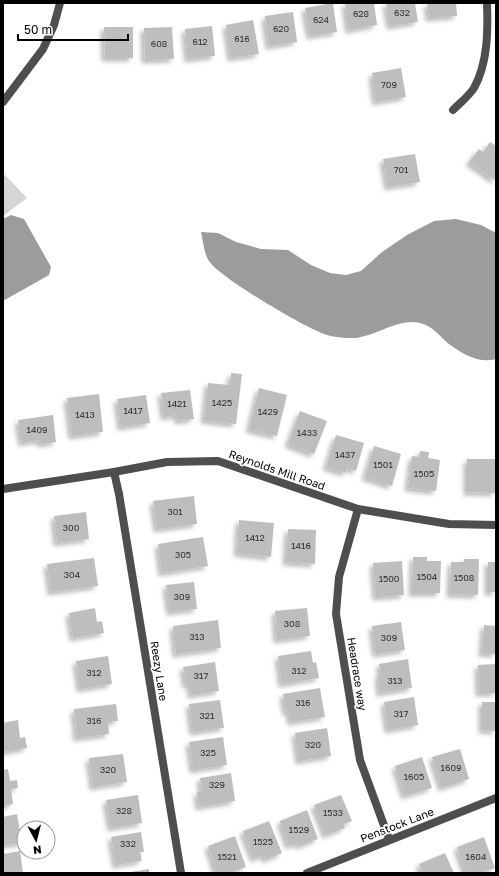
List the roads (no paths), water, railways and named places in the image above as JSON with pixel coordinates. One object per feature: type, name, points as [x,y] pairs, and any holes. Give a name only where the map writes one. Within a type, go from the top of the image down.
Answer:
[{"type":"street","points":[[3,102],[43,49],[54,25],[60,3]]},
{"type":"street","points":[[453,110],[474,88],[483,66],[488,26],[487,3]]},
{"type":"street","name":"Reynolds Mill Road","points":[[3,489],[114,472],[167,462],[218,461],[358,509],[449,524],[496,525]]},
{"type":"street","name":"Reezy Lane","points":[[114,472],[120,494],[181,873]]},
{"type":"street","name":"Headrace way","points":[[358,509],[339,577],[336,614],[360,760],[389,839]]},
{"type":"street","name":"Penstock Lane","points":[[307,873],[389,839],[496,798]]}]
